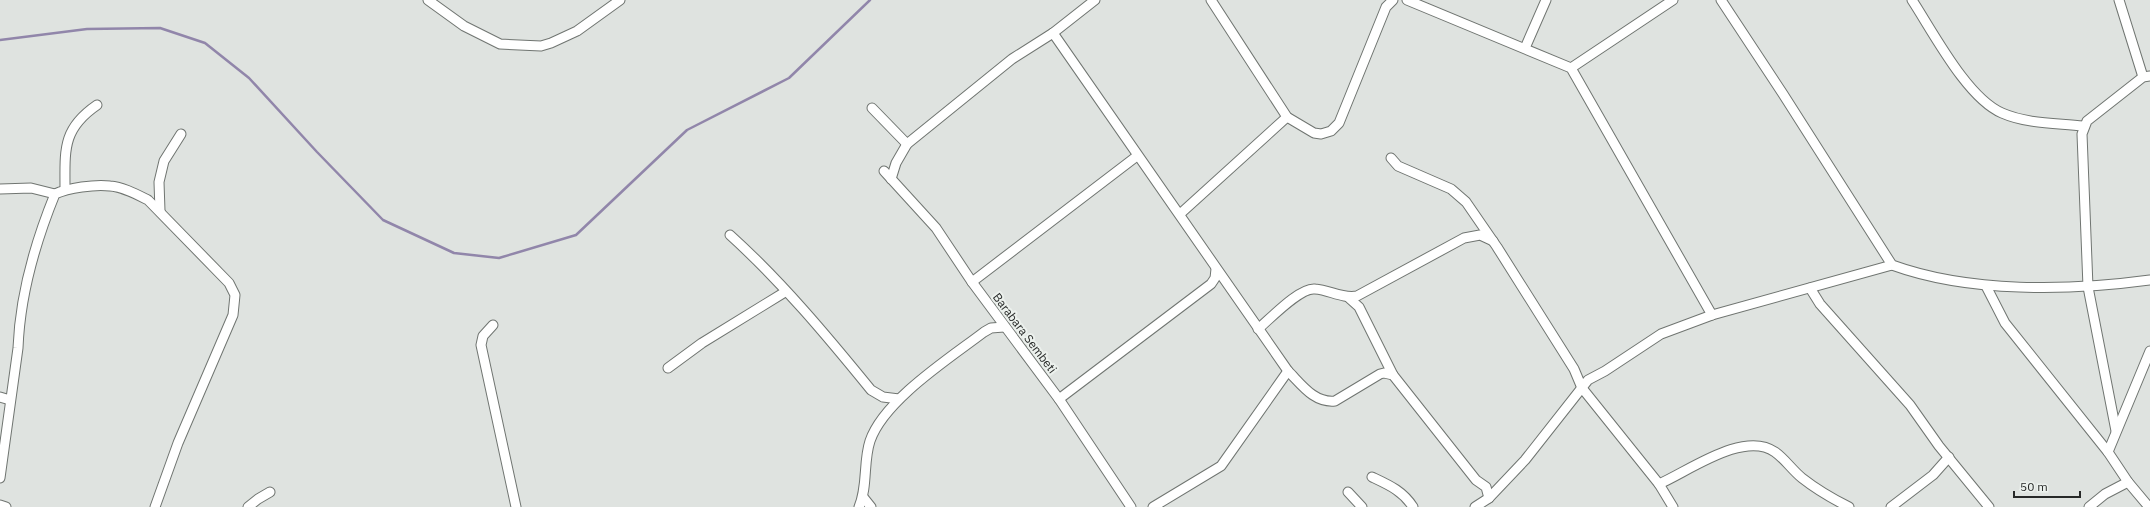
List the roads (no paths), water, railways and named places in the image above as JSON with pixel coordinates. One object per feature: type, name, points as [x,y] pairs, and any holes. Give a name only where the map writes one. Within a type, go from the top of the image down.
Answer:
[{"type":"street","points":[[428,0],[464,26],[500,44],[541,46],[552,43],[577,31],[620,0]]},
{"type":"street","points":[[891,179],[896,163],[907,144],[1012,59],[1053,33],[1095,0]]},
{"type":"street","points":[[1211,0],[1287,117],[1314,132],[1321,134],[1331,131],[1339,124],[1386,7],[1393,0]]},
{"type":"street","points":[[1406,0],[1571,68],[1712,315]]},
{"type":"street","points":[[1525,48],[1546,0]]},
{"type":"street","points":[[1571,68],[1673,0]]},
{"type":"street","points":[[1721,0],[1892,265]]},
{"type":"street","points":[[1912,0],[1962,77],[1984,102],[1994,109],[2020,118],[2083,126]]},
{"type":"street","points":[[2116,431],[2088,287],[2082,134],[2083,126],[2087,121],[2146,77],[2119,0]]},
{"type":"street","points":[[1053,33],[1137,156],[1180,214],[1216,269],[1288,371],[1317,398],[1328,402],[1335,401],[1384,372],[1393,375]]},
{"type":"street","points":[[65,189],[65,152],[73,126],[83,114],[97,105]]},
{"type":"street","points":[[872,108],[907,144]]},
{"type":"street","points":[[1180,214],[1287,117]]},
{"type":"street","points":[[160,211],[159,182],[164,161],[180,134]]},
{"type":"street","points":[[972,282],[1137,156]]},
{"type":"street","points":[[1391,158],[1398,166],[1441,183],[1459,195],[1493,241],[1574,369],[1582,388],[1659,484],[1673,507]]},
{"type":"street","name":"Barabara Sembeti","points":[[884,171],[936,228],[972,282],[1059,399],[1131,507]]},
{"type":"street","points":[[0,189],[31,188],[55,194],[65,189],[110,185],[134,193],[148,200],[160,211],[229,283],[235,295],[234,315],[178,443],[155,507]]},
{"type":"street","points":[[0,478],[18,328],[27,280],[42,225],[55,194]]},
{"type":"street","points":[[730,235],[761,263],[785,292],[811,317],[871,390],[883,397],[899,399]]},
{"type":"street","points":[[1349,298],[1357,296],[1464,238],[1480,235],[1493,241]]},
{"type":"street","points":[[1475,507],[1489,498],[1525,460],[1588,380],[1605,371],[1661,334],[1712,315],[1892,265],[1908,271],[1963,284],[1986,286],[2088,287],[2150,280]]},
{"type":"street","points":[[1059,399],[1211,284],[1215,278],[1216,269]]},
{"type":"street","points":[[1986,286],[2005,323],[2108,452],[2128,482],[2149,507]]},
{"type":"street","points":[[1810,288],[1820,304],[1910,405],[1989,507]]},
{"type":"street","points":[[1258,329],[1300,294],[1310,289],[1316,289],[1349,298],[1359,307],[1393,375],[1476,480],[1486,488],[1489,498]]},
{"type":"street","points":[[668,368],[702,343],[785,292]]},
{"type":"street","points":[[493,325],[483,336],[481,345],[516,507]]},
{"type":"street","points":[[859,507],[864,497],[870,441],[879,425],[899,399],[984,332],[991,328],[1004,326]]},
{"type":"street","points":[[2108,452],[2150,351]]},
{"type":"street","points":[[1153,507],[1221,466],[1288,371]]},
{"type":"street","points":[[0,397],[10,400]]},
{"type":"street","points":[[1659,484],[1719,453],[1747,445],[1759,445],[1775,452],[1801,477],[1849,507]]},
{"type":"street","points":[[1891,507],[1932,475],[1949,457]]},
{"type":"street","points":[[1372,477],[1397,489],[1407,498],[1413,507]]},
{"type":"street","points":[[2089,507],[2105,494],[2128,482]]},
{"type":"street","points":[[248,507],[270,492]]},
{"type":"street","points":[[1348,492],[1362,507]]},
{"type":"street","points":[[864,497],[871,507]]},
{"type":"street","points":[[0,505],[6,507]]},
{"type":"waterway","points":[[0,40],[87,29],[160,28],[205,43],[249,78],[317,152],[383,220],[454,253],[499,258],[576,235],[687,130],[789,78],[870,0]]}]
